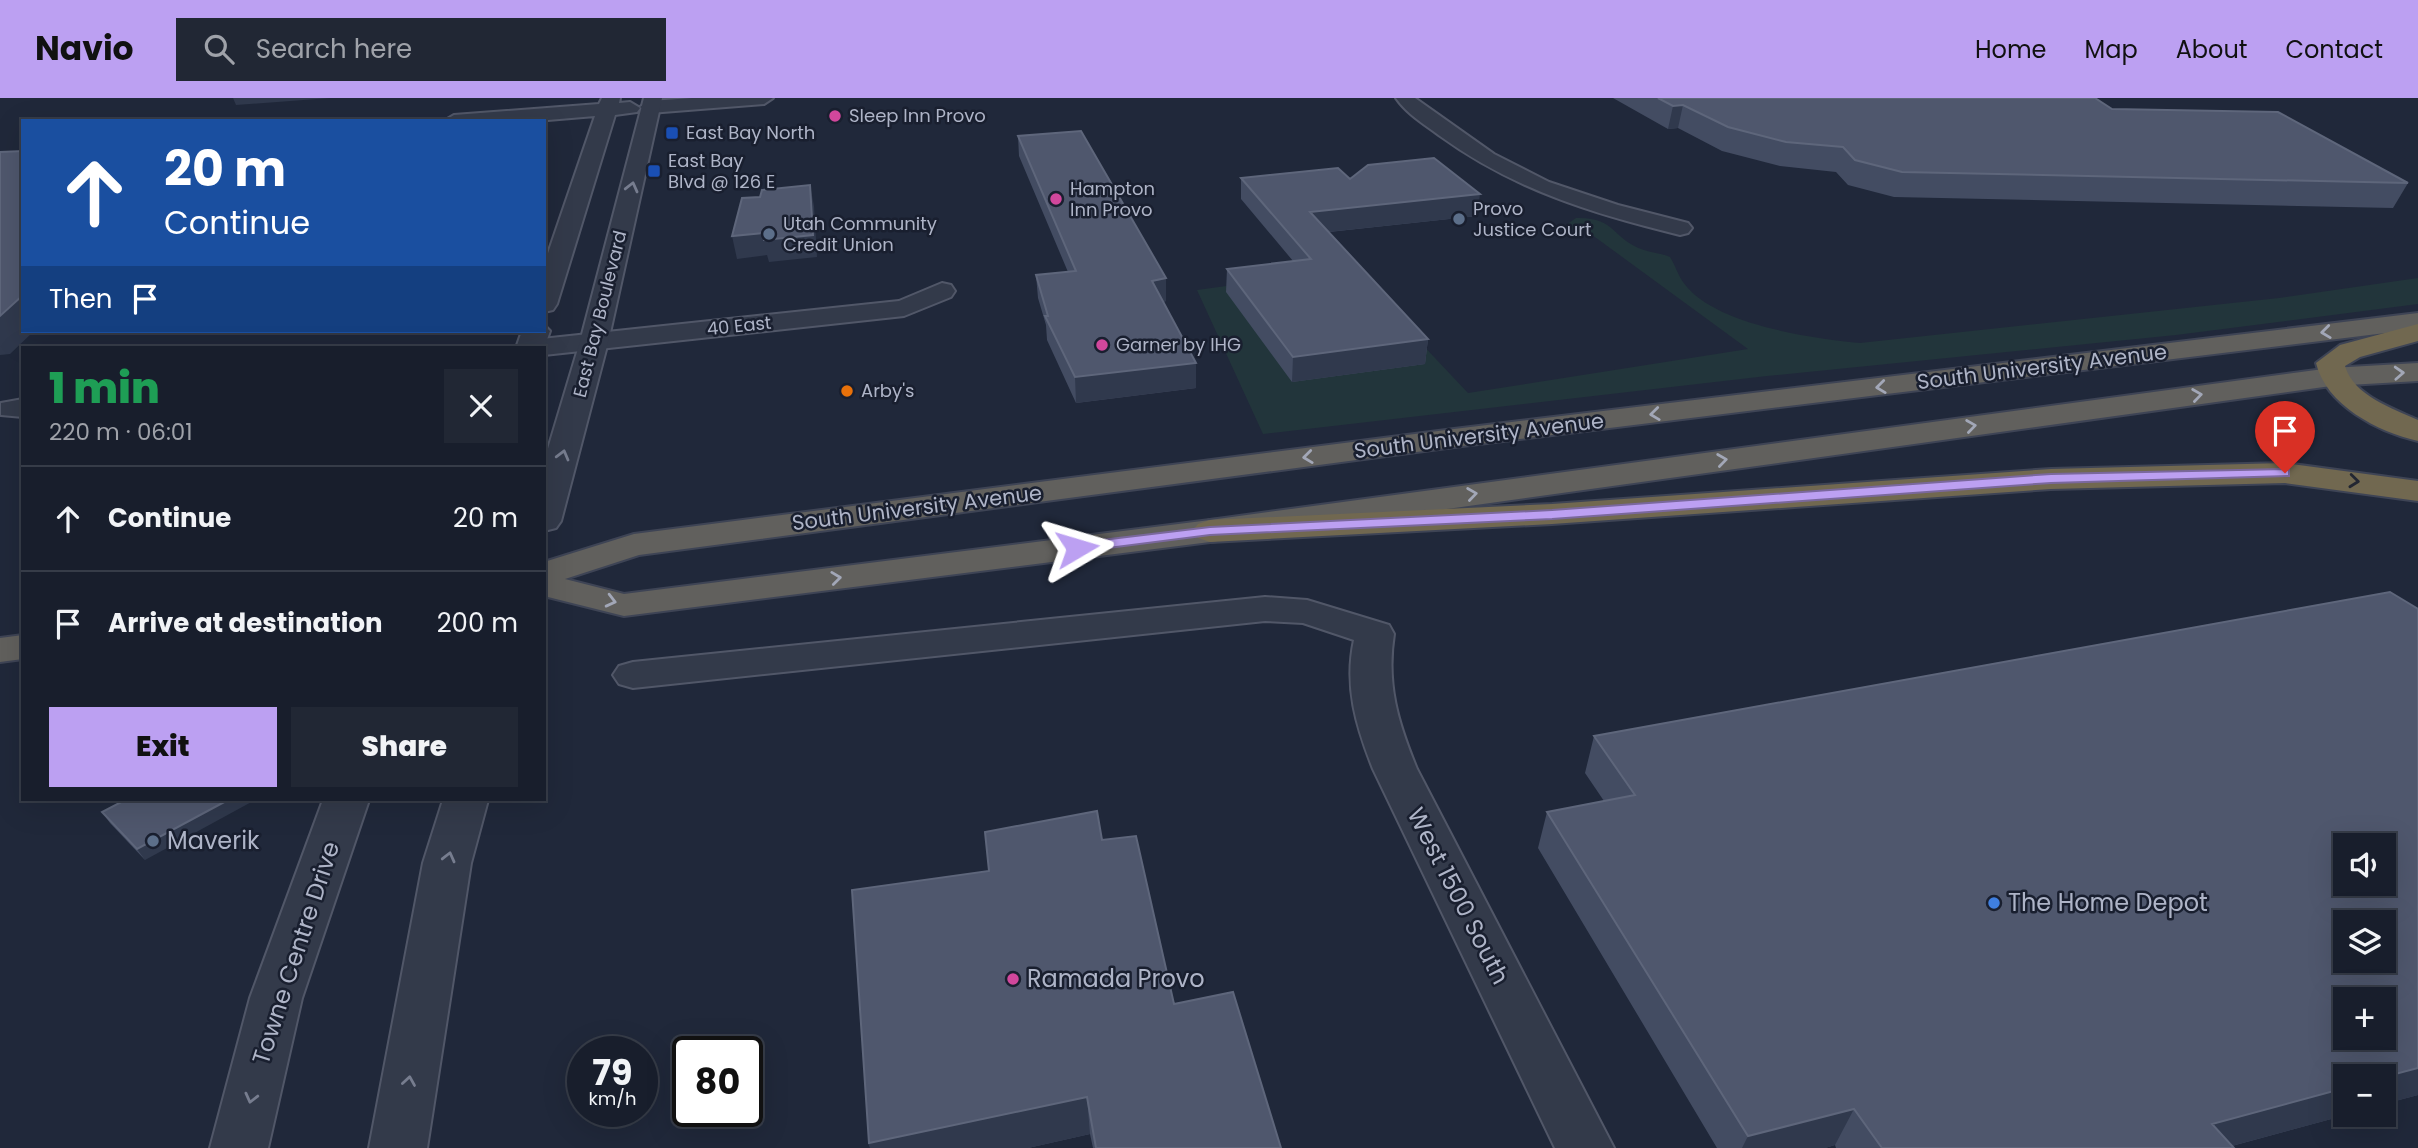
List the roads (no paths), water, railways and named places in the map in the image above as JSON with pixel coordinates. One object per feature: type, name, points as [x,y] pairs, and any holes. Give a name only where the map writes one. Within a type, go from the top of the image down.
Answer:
[{"type":"highway","name":"South University Avenue","points":[[546,573],[634,545],[1468,437],[2418,321]]},
{"type":"highway","points":[[2418,331],[2350,351],[2330,363],[2331,377],[2343,390],[2418,432]]},
{"type":"highway","points":[[546,586],[624,605],[1210,531],[2331,377],[2418,372]]},
{"type":"highway","points":[[1210,531],[1552,514],[2051,478],[2285,473],[2418,491]]},
{"type":"highway","points":[[0,650],[21,647]]},
{"type":"street","points":[[472,119],[610,104],[764,98]]},
{"type":"street","points":[[1405,98],[1413,107],[1495,163],[1535,184],[1616,213],[1680,228]]},
{"type":"street","name":"East Bay Boulevard","points":[[546,514],[594,342],[651,102]]},
{"type":"street","points":[[546,298],[610,104]]},
{"type":"street","name":"40 East","points":[[546,347],[904,308],[942,292]]},
{"type":"street","name":"West 1500 South","points":[[633,675],[1265,608],[1307,612],[1375,634],[1368,660],[1368,690],[1377,723],[1395,769],[1585,1148]]},
{"type":"street","name":"Towne Centre Drive","points":[[239,1148],[276,998],[346,801]]},
{"type":"street","points":[[398,1148],[445,876],[464,801]]},
{"type":"place","name":"Sleep Inn Provo","points":[[835,116]]},
{"type":"place","name":"East Bay North","points":[[672,133]]},
{"type":"place","name":"East Bay Blvd @ 126 E","points":[[654,171]]},
{"type":"place","name":"Hampton Inn Provo","points":[[1056,199]]},
{"type":"place","name":"Provo Justice Court","points":[[1459,219]]},
{"type":"place","name":"Utah Community Credit Union","points":[[769,234]]},
{"type":"place","name":"Garner by IHG","points":[[1102,345]]},
{"type":"place","name":"Arby's","points":[[847,391]]},
{"type":"place","name":"Maverik","points":[[153,841]]},
{"type":"place","name":"The Home Depot","points":[[1994,903]]},
{"type":"place","name":"Ramada Provo","points":[[1013,979]]}]
